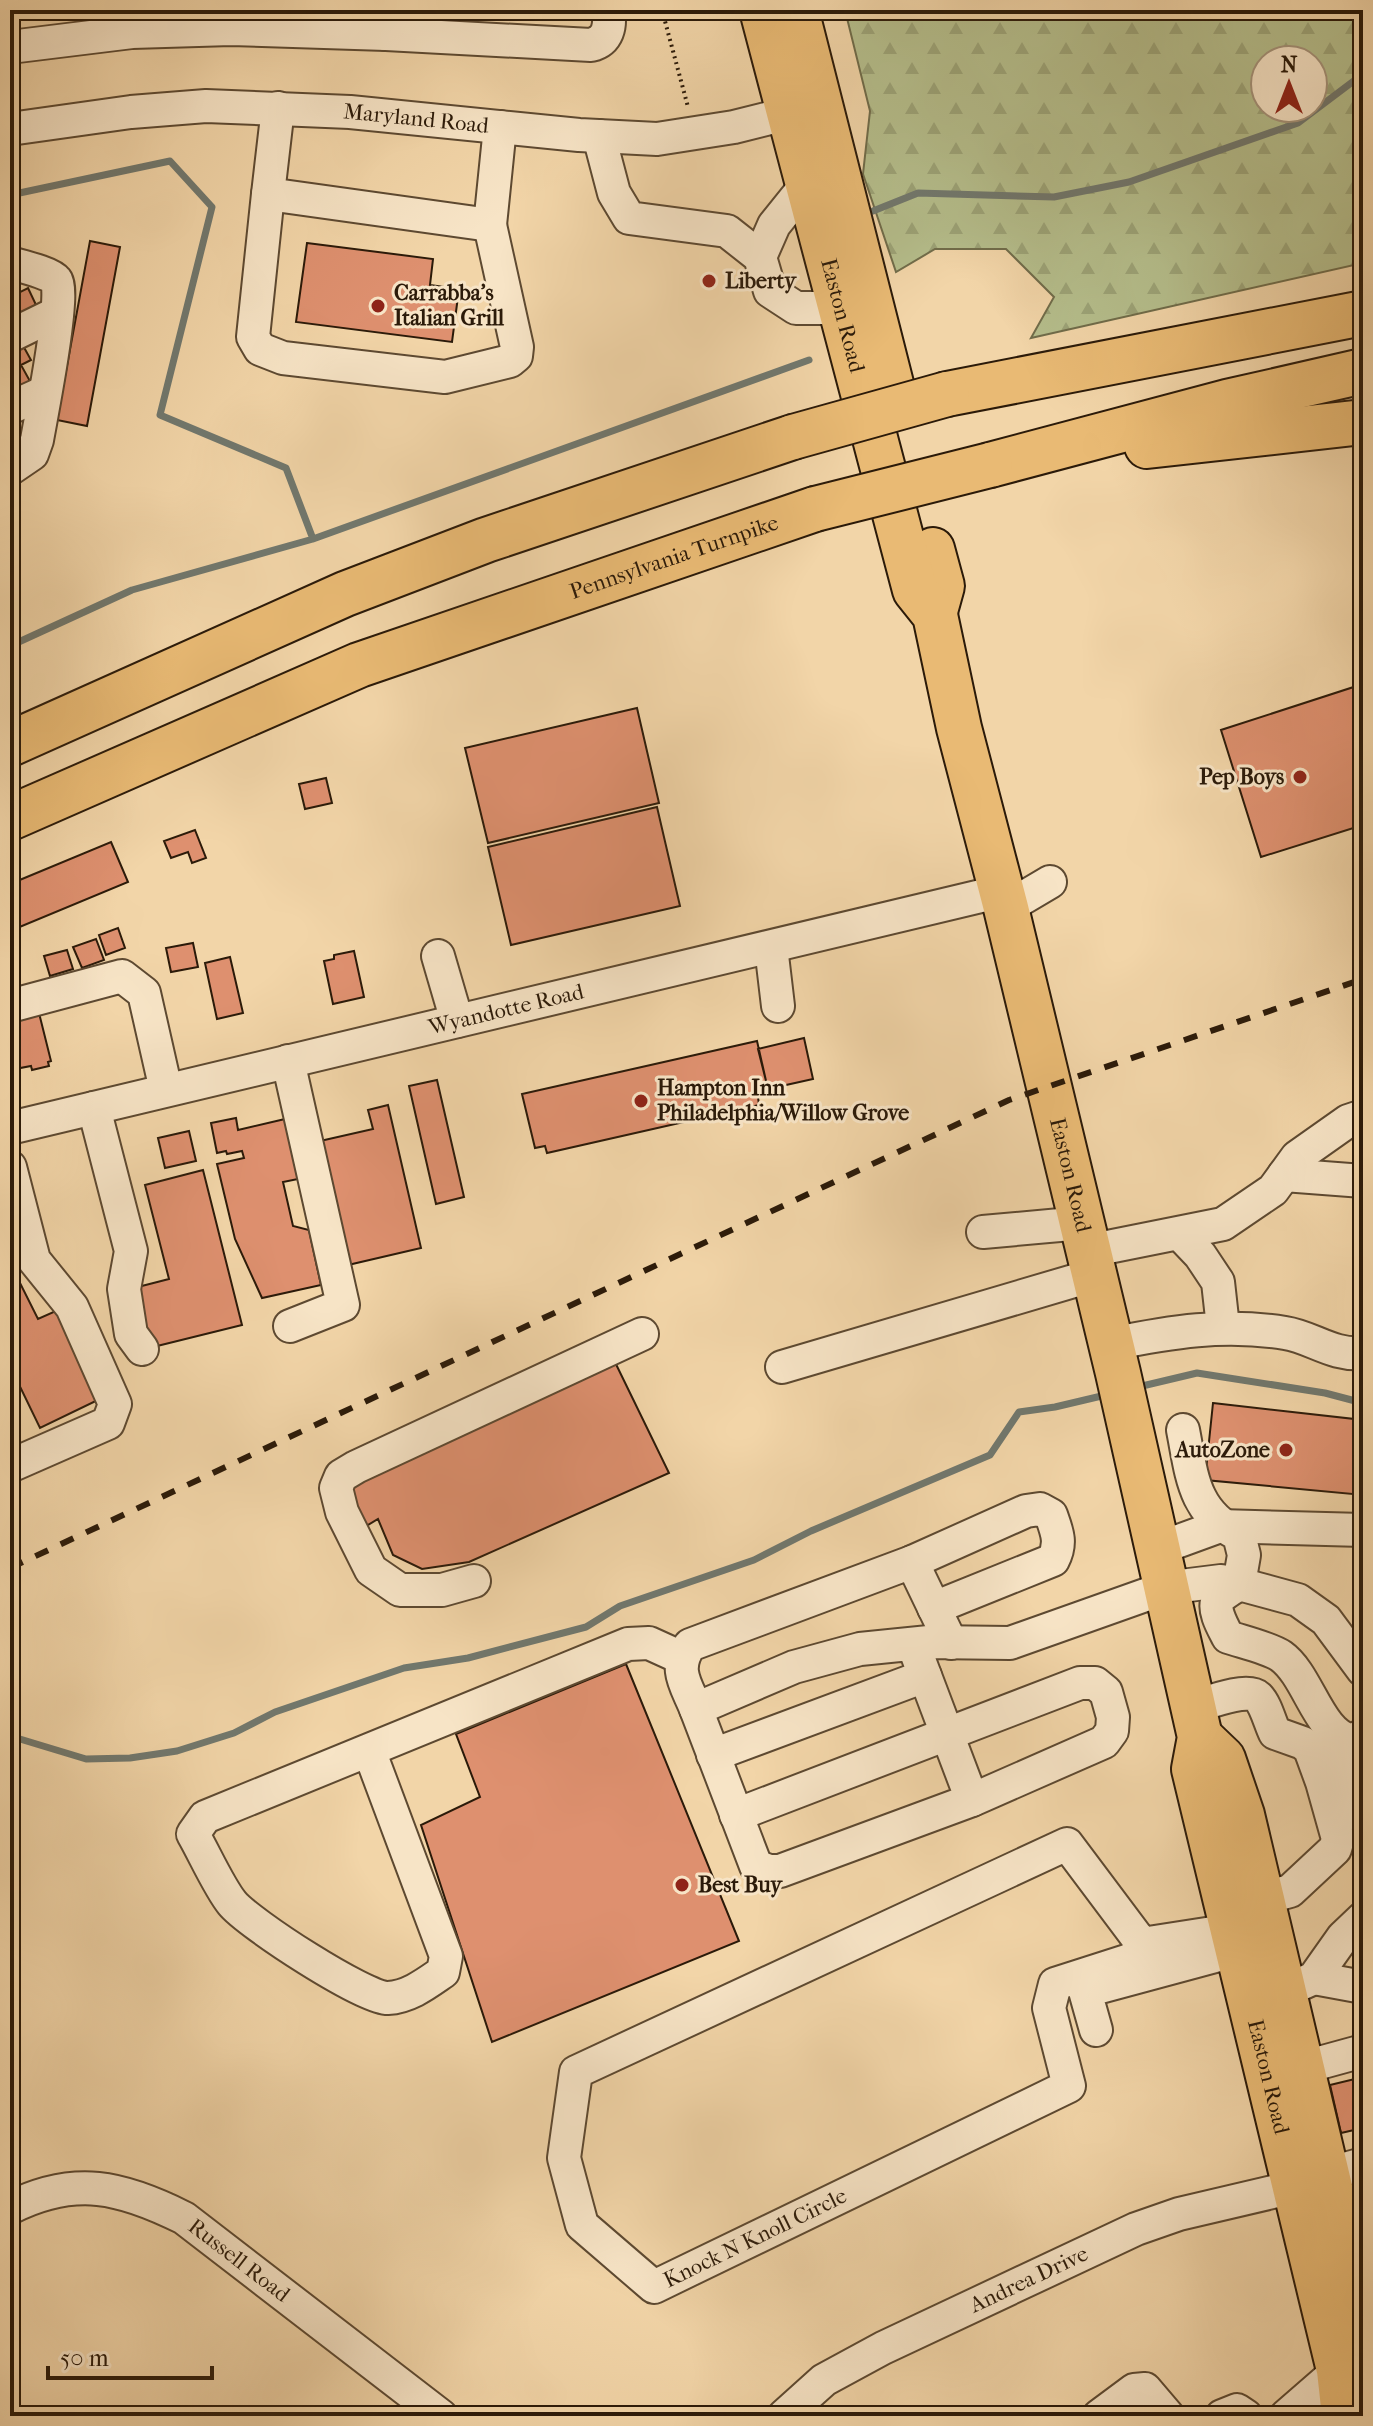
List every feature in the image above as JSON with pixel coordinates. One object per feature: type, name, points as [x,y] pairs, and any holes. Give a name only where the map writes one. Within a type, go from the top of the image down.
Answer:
[{"type":"highway","name":"Easton Road","points":[[762,10],[805,110],[933,549]]},
{"type":"highway","name":"Easton Road","points":[[796,10],[805,110],[807,184],[915,590],[935,615],[959,728],[1004,899],[1118,1376],[1197,1722],[1194,1769],[1243,1926],[1328,2175],[1351,2360],[1344,2416]]},
{"type":"highway","points":[[10,744],[359,589],[486,540],[793,437],[947,394],[1354,314]]},
{"type":"highway","name":"Pennsylvania Turnpike","points":[[10,818],[359,665],[815,509],[1227,402],[1363,371]]},
{"type":"highway","points":[[990,465],[1363,422]]},
{"type":"highway","name":"Easton Road","points":[[1243,1926],[1299,1985],[1301,2068],[1363,2327]]},
{"type":"main road","name":"Easton Road","points":[[933,549],[943,586],[935,615]]},
{"type":"street","points":[[10,47],[132,32],[390,22],[591,45],[605,38],[609,28],[608,10]]},
{"type":"street","name":"Maryland Road","points":[[10,129],[131,112],[206,106],[278,108],[657,139],[734,127],[805,110]]},
{"type":"street","points":[[278,108],[253,337],[260,349],[283,358],[445,377],[510,361],[516,356],[517,347],[490,225],[500,127]]},
{"type":"street","points":[[599,136],[614,193],[629,218],[727,231],[760,257],[770,291],[796,308],[840,308]]},
{"type":"street","points":[[760,257],[774,225],[807,184]]},
{"type":"street","points":[[268,194],[490,225]]},
{"type":"street","points":[[10,469],[32,454],[37,440],[57,313],[57,281],[54,277],[18,272]]},
{"type":"street","points":[[10,336],[57,313]]},
{"type":"street","points":[[10,408],[45,392]]},
{"type":"street","name":"Wyandotte Road","points":[[11,1123],[94,1108],[771,947],[1004,899],[1050,882]]},
{"type":"street","points":[[771,947],[778,1006]]},
{"type":"street","points":[[438,956],[457,1021]]},
{"type":"street","points":[[10,1006],[122,976],[144,993],[166,1090]]},
{"type":"street","points":[[288,1061],[343,1305],[290,1326]]},
{"type":"street","points":[[94,1108],[131,1251],[124,1289],[131,1334],[142,1349]]},
{"type":"street","points":[[782,1367],[1088,1250],[1223,1224],[1273,1190],[1297,1157],[1348,1121],[1363,1116]]},
{"type":"street","points":[[10,1167],[34,1260],[72,1307],[115,1404],[108,1423],[10,1466]]},
{"type":"street","points":[[1284,1175],[1363,1181]]},
{"type":"street","points":[[983,1232],[1088,1250]]},
{"type":"street","points":[[1180,1234],[1200,1255],[1218,1282],[1223,1327]]},
{"type":"street","points":[[1118,1376],[1161,1334],[1223,1327],[1289,1333],[1316,1345],[1351,1354],[1363,1353]]},
{"type":"street","points":[[474,1581],[442,1590],[400,1590],[371,1570],[342,1512],[336,1488],[341,1476],[642,1334]]},
{"type":"street","points":[[1183,1430],[1194,1484],[1209,1514],[1220,1526],[1239,1535],[1244,1555],[1239,1584],[1216,1604],[1222,1626],[1228,1637],[1281,1656],[1304,1682],[1328,1725],[1352,1736],[1343,1778],[1363,1818]]},
{"type":"street","points":[[736,1815],[1080,1683],[1095,1683],[1106,1692],[1113,1717],[1112,1731],[1104,1742],[972,1800],[780,1871],[756,1866],[736,1815],[713,1755],[696,1709],[681,1671],[682,1658],[690,1645],[912,1562],[1026,1511],[1040,1509],[1051,1515],[1060,1539],[1053,1560],[934,1608]]},
{"type":"street","points":[[696,1709],[794,1667],[860,1649],[913,1644],[1010,1643],[1161,1568],[1220,1526],[1363,1530]]},
{"type":"street","points":[[912,1562],[951,1643]]},
{"type":"street","points":[[1161,1568],[1298,1600],[1326,1620],[1363,1670]]},
{"type":"street","points":[[369,1750],[446,1956],[443,1972],[414,1991],[387,1998],[367,1992],[302,1956],[232,1904],[193,1834],[205,1817],[628,1644],[649,1643],[682,1658]]},
{"type":"street","points":[[913,1644],[972,1800]]},
{"type":"street","points":[[713,1755],[925,1676]]},
{"type":"street","points":[[1096,2030],[1085,1991],[1243,1926],[1290,1891],[1335,1849],[1338,1839],[1310,1749],[1303,1743],[1275,1733],[1259,1698],[1251,1693],[1235,1695],[1197,1722]]},
{"type":"street","name":"Knock N Knoll Circle","points":[[1142,1944],[1067,1844],[576,2072],[564,2158],[582,2225],[654,2287],[1069,2086],[1049,2008],[1055,1984],[1133,1959],[1142,1944],[1243,1926]]},
{"type":"street","points":[[1299,1985],[1363,1918]]},
{"type":"street","points":[[1299,1985],[1363,1987]]},
{"type":"street","points":[[1301,2068],[1363,2051]]},
{"type":"street","name":"Andrea Drive","points":[[784,2416],[824,2380],[883,2348],[1136,2229],[1179,2214],[1328,2175]]},
{"type":"street","name":"Russell Road","points":[[10,2208],[55,2192],[85,2188],[117,2190],[149,2200],[184,2218],[441,2416]]},
{"type":"street","points":[[1286,2416],[1351,2360]]},
{"type":"street","points":[[1099,2416],[1134,2390],[1145,2389],[1168,2416]]},
{"type":"street","points":[[1222,2416],[1237,2410],[1246,2416]]},
{"type":"path","points":[[662,10],[689,109]]},
{"type":"green space","points":[[845,10],[1363,10],[1363,263],[1031,338],[1054,297],[1006,249],[935,249],[896,272],[863,174],[870,111]]},
{"type":"building","points":[[90,241],[120,247],[87,426],[57,420]]},
{"type":"building","name":"Carrabba's Italian Grill","points":[[307,243],[433,259],[430,285],[459,289],[452,342],[296,322]]},
{"type":"building","points":[[28,288],[37,307],[10,320],[10,297]]},
{"type":"building","points":[[21,342],[31,360],[21,365],[31,383],[10,394],[10,347]]},
{"type":"building","points":[[14,418],[23,436],[14,441],[19,450],[10,454],[10,420]]},
{"type":"building","name":"Pep Boys","points":[[1363,684],[1363,825],[1261,857],[1221,730]]},
{"type":"building","points":[[637,708],[659,803],[488,843],[465,748]]},
{"type":"building","points":[[326,778],[332,803],[305,809],[299,784]]},
{"type":"building","points":[[657,807],[680,906],[511,945],[488,847]]},
{"type":"building","points":[[195,830],[206,858],[192,863],[188,852],[171,858],[164,841]]},
{"type":"building","points":[[111,842],[128,882],[10,931],[10,884]]},
{"type":"building","points":[[118,928],[125,948],[106,955],[99,935]]},
{"type":"building","points":[[96,939],[104,960],[82,968],[73,947]]},
{"type":"building","points":[[193,943],[198,967],[171,972],[166,948]]},
{"type":"building","points":[[67,950],[73,969],[50,976],[44,956]]},
{"type":"building","points":[[354,951],[364,997],[333,1004],[324,961],[334,959],[334,955]]},
{"type":"building","points":[[230,957],[243,1013],[217,1019],[205,963]]},
{"type":"building","points":[[38,1009],[51,1061],[48,1062],[49,1066],[32,1070],[31,1066],[15,1069],[10,1049],[10,1044],[14,1043],[10,1022]]},
{"type":"building","points":[[804,1038],[813,1079],[768,1089],[758,1049]]},
{"type":"building","name":"Hampton Inn Philadelphia/Willow Grove","points":[[757,1041],[769,1094],[758,1097],[759,1105],[547,1153],[545,1146],[535,1148],[522,1094]]},
{"type":"building","points":[[437,1080],[464,1197],[436,1204],[409,1086]]},
{"type":"building","points":[[388,1105],[421,1248],[348,1265],[320,1141],[373,1129],[368,1110]]},
{"type":"building","points":[[236,1118],[238,1130],[285,1119],[298,1179],[283,1182],[293,1226],[309,1230],[321,1285],[262,1298],[235,1239],[217,1164],[244,1158],[242,1151],[217,1153],[211,1123]]},
{"type":"building","points":[[189,1131],[196,1161],[165,1168],[158,1138]]},
{"type":"building","points":[[203,1170],[242,1325],[145,1349],[130,1289],[169,1279],[145,1185]]},
{"type":"building","points":[[13,1269],[38,1319],[58,1310],[102,1398],[40,1428],[10,1366],[10,1270]]},
{"type":"building","points":[[612,1356],[669,1473],[469,1562],[422,1569],[393,1555],[378,1519],[363,1528],[350,1498],[357,1477]]},
{"type":"building","name":"AutoZone","points":[[1213,1403],[1363,1420],[1363,1495],[1205,1480]]},
{"type":"building","points":[[1363,1627],[1363,1644],[1354,1633]]},
{"type":"building","points":[[626,1664],[739,1941],[492,2042],[421,1825],[480,1797],[456,1734]]},
{"type":"building","points":[[1363,2077],[1363,2128],[1341,2133],[1330,2085]]},
{"type":"waterway","points":[[873,211],[918,193],[1054,197],[1129,182],[1298,123],[1363,74]]},
{"type":"waterway","points":[[10,195],[170,161],[212,207],[160,415],[286,468],[313,539]]},
{"type":"waterway","points":[[10,646],[132,590],[313,539],[809,360]]},
{"type":"waterway","points":[[1138,1387],[1197,1373],[1325,1393],[1363,1403]]},
{"type":"waterway","points":[[10,1736],[86,1759],[130,1758],[177,1751],[234,1733],[275,1712],[404,1668],[468,1658],[586,1627],[620,1606],[754,1560],[811,1531],[990,1455],[1019,1412],[1110,1394]]},
{"type":"railway","points":[[10,1568],[1009,1100],[1363,979]]},
{"type":"place","name":"Liberty","points":[[709,281]]},
{"type":"place","name":"Carrabba's Italian Grill","points":[[378,306]]},
{"type":"place","name":"Pep Boys","points":[[1300,777]]},
{"type":"place","name":"Hampton Inn Philadelphia/Willow Grove","points":[[641,1101]]},
{"type":"place","name":"AutoZone","points":[[1286,1450]]},
{"type":"place","name":"Best Buy","points":[[682,1885]]}]
